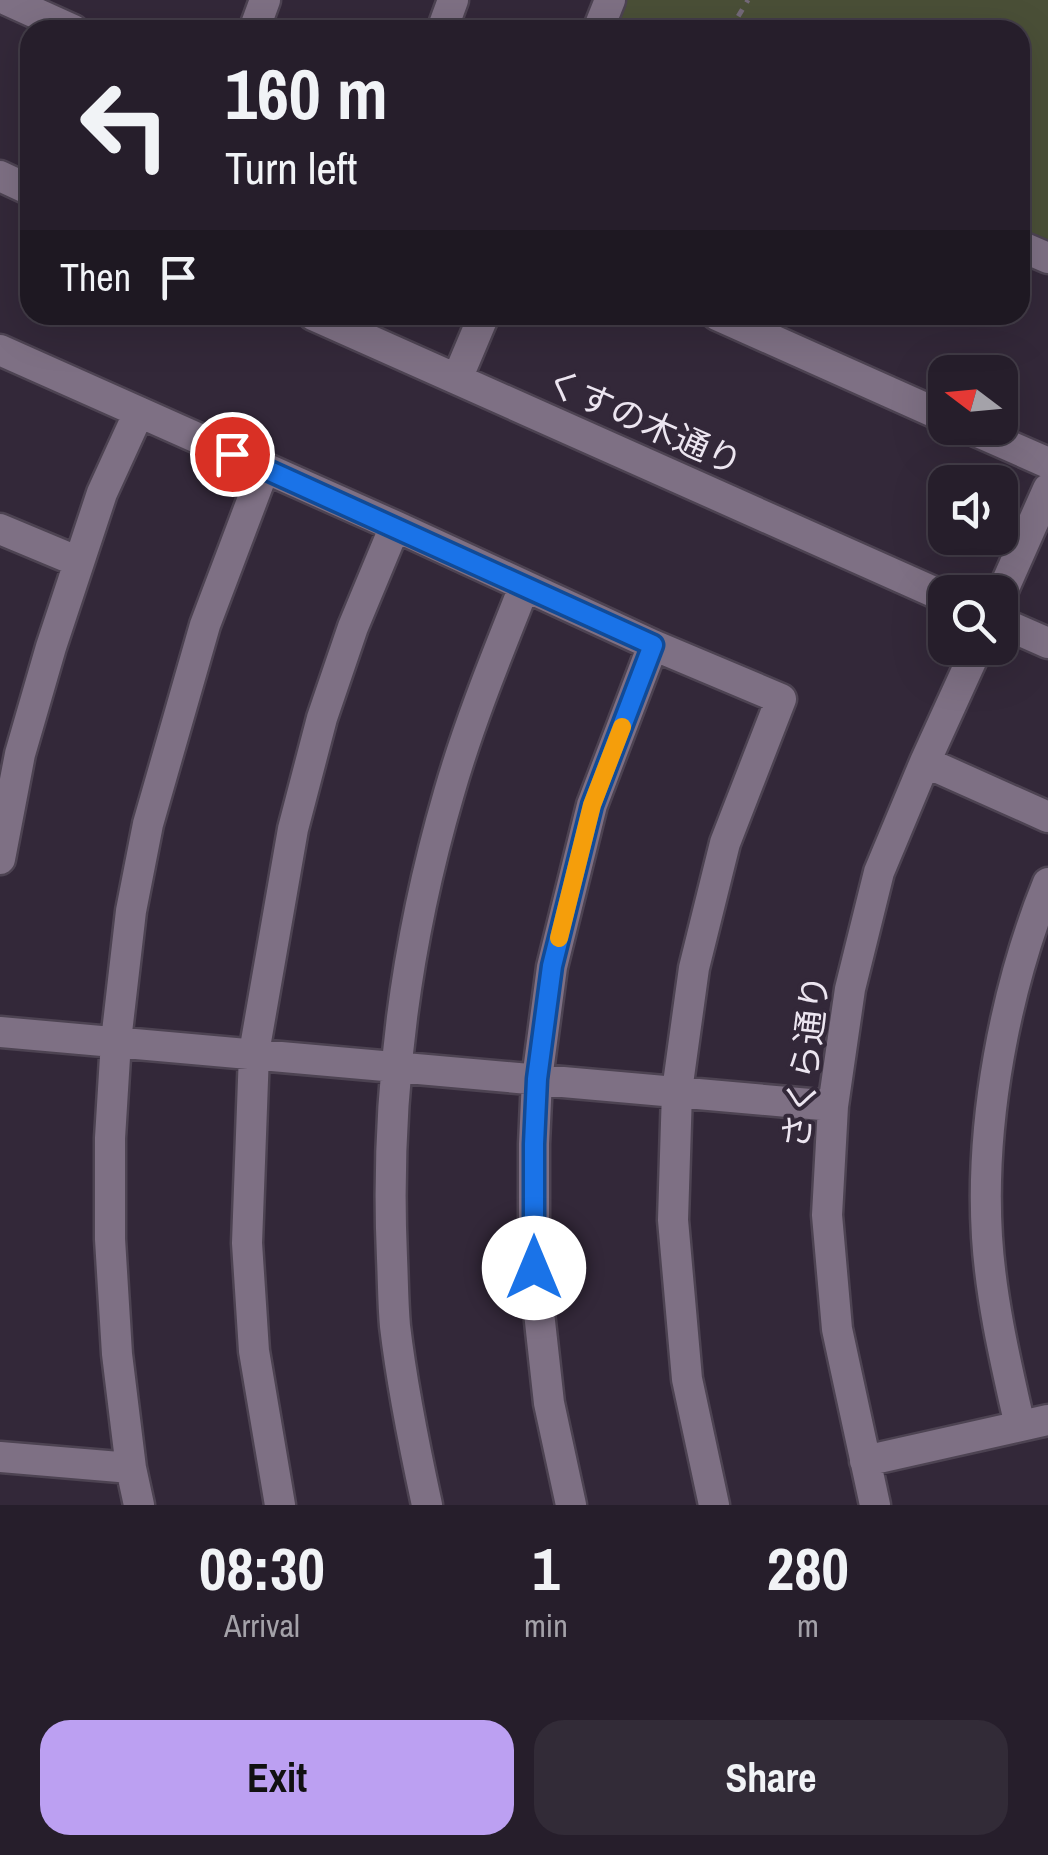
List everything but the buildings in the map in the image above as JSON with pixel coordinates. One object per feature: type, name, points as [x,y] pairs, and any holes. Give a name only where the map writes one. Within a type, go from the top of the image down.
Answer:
[{"type":"street","points":[[7,0],[69,18]]},
{"type":"street","name":"くすの木通り","points":[[336,325],[928,589]]},
{"type":"street","points":[[457,379],[480,325]]},
{"type":"street","points":[[740,325],[928,409]]},
{"type":"street","points":[[0,350],[780,699],[724,843],[694,968],[676,1091],[673,1220],[687,1378],[714,1505]]},
{"type":"street","points":[[0,859],[20,754],[50,647],[102,493],[139,412]]},
{"type":"street","points":[[1007,445],[1048,463]]},
{"type":"street","points":[[139,1505],[118,1354],[110,1239],[110,1138],[116,1041],[131,911],[148,824],[205,625],[264,469]]},
{"type":"street","points":[[1010,575],[1048,489]]},
{"type":"street","points":[[280,1505],[254,1350],[248,1261],[254,1053],[293,829],[312,755],[353,627],[395,526]]},
{"type":"street","points":[[0,529],[80,562]]},
{"type":"street","points":[[426,1505],[406,1408],[395,1322],[390,1146],[396,1066],[409,963],[426,878],[477,708],[524,586]]},
{"type":"street","points":[[1018,630],[1048,643]]},
{"type":"street","points":[[572,1505],[550,1404],[534,1268],[537,1079],[552,966],[592,805],[653,645]]},
{"type":"street","name":"さくら通り","points":[[875,1505],[836,1329],[826,1215],[833,1106],[850,989],[880,872],[970,665]]},
{"type":"street","points":[[925,762],[1048,817]]},
{"type":"street","points":[[864,1462],[1034,1423],[999,1332],[987,1236],[988,1164],[995,1077],[1012,996],[1034,916],[1048,883]]},
{"type":"street","points":[[0,1032],[833,1106]]},
{"type":"street","points":[[0,1457],[131,1468]]},
{"type":"green space","points":[[620,0],[1048,0],[1048,248],[1030,240],[1030,20],[613,20]]},
{"type":"slow traffic","points":[[559,938],[592,805],[622,727]]},
{"type":"route","points":[[232,454],[653,645],[592,805],[552,966],[537,1079],[534,1268]]}]
